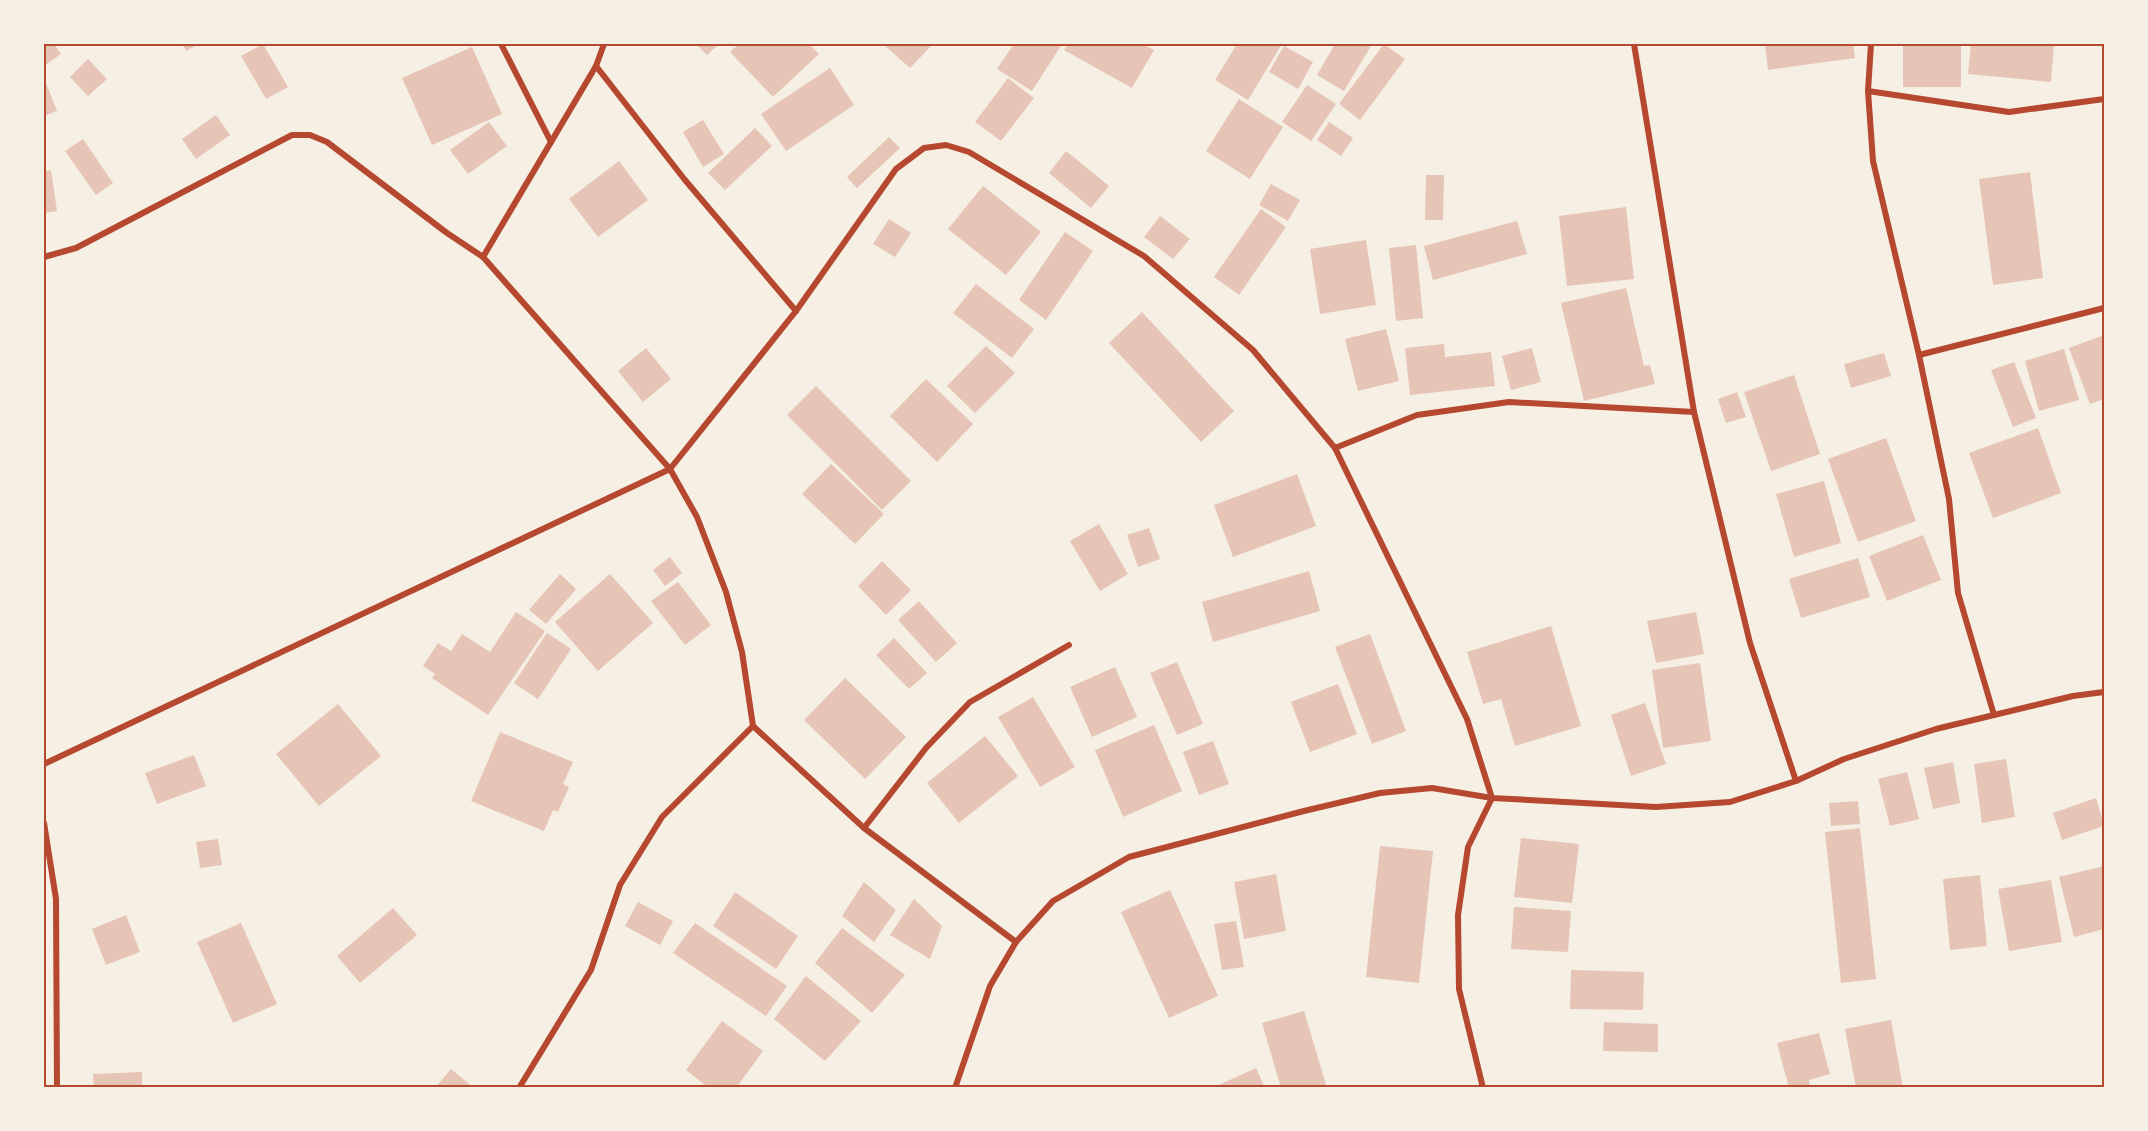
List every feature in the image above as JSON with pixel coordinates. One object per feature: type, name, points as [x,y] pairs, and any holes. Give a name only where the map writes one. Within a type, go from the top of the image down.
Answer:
[{"type":"street","points":[[501,44],[551,142]]},
{"type":"street","points":[[483,257],[596,66],[604,44]]},
{"type":"street","points":[[1634,44],[1694,412],[1750,643],[1796,780]]},
{"type":"street","points":[[1871,44],[1868,91],[1873,160],[1919,355],[1949,499],[1958,593],[1994,715]]},
{"type":"street","points":[[596,66],[685,180],[796,311]]},
{"type":"street","points":[[1868,91],[2009,112],[2104,99]]},
{"type":"street","points":[[44,257],[76,248],[292,135],[310,135],[327,142],[447,233],[483,257],[670,469],[697,517],[726,592],[742,652],[753,726],[864,828],[1016,942]]},
{"type":"street","points":[[44,764],[670,469],[796,311],[896,169],[924,148],[946,145],[969,152],[1144,256],[1253,350],[1335,448],[1467,719],[1492,798],[1468,848],[1458,915],[1459,989],[1483,1088]]},
{"type":"street","points":[[1919,355],[2104,308]]},
{"type":"street","points":[[1335,448],[1417,416],[1509,402],[1694,412]]},
{"type":"street","points":[[864,828],[926,748],[970,702],[1069,645]]},
{"type":"street","points":[[956,1088],[990,986],[1016,942],[1053,901],[1130,857],[1305,811],[1380,794],[1432,788],[1492,798],[1656,807],[1730,802],[1796,780],[1844,759],[1936,729],[2073,696],[2104,692]]},
{"type":"street","points":[[519,1088],[591,970],[620,885],[662,817],[753,726]]},
{"type":"street","points":[[44,823],[56,899],[57,1088]]},
{"type":"building","points":[[44,44],[54,44],[61,54],[44,66]]},
{"type":"building","points":[[182,44],[199,44],[186,51]]},
{"type":"building","points":[[263,44],[288,87],[266,99],[241,56]]},
{"type":"building","points":[[696,44],[719,44],[707,55]]},
{"type":"building","points":[[739,44],[809,44],[819,54],[773,97],[730,52]]},
{"type":"building","points":[[883,44],[933,44],[910,68]]},
{"type":"building","points":[[1014,44],[1062,44],[1032,91],[997,69]]},
{"type":"building","points":[[1068,44],[1143,44],[1154,50],[1132,88],[1064,50]]},
{"type":"building","points":[[1237,44],[1282,44],[1248,100],[1215,80]]},
{"type":"building","points":[[1335,44],[1372,44],[1344,91],[1317,75]]},
{"type":"building","points":[[1384,44],[1405,59],[1360,120],[1339,104]]},
{"type":"building","points":[[1765,44],[1853,44],[1855,58],[1768,70]]},
{"type":"building","points":[[1903,44],[1961,44],[1961,87],[1903,87]]},
{"type":"building","points":[[1971,44],[2054,44],[2051,82],[1968,74]]},
{"type":"building","points":[[1284,46],[1313,62],[1298,89],[1269,72]]},
{"type":"building","points":[[472,47],[502,114],[432,145],[402,78]]},
{"type":"building","points":[[88,59],[107,79],[88,96],[70,77]]},
{"type":"building","points":[[830,68],[854,105],[786,151],[761,114]]},
{"type":"building","points":[[1008,78],[1034,98],[1001,141],[975,122]]},
{"type":"building","points":[[46,83],[57,111],[44,116],[44,84]]},
{"type":"building","points":[[1307,85],[1336,104],[1311,141],[1282,122]]},
{"type":"building","points":[[1239,99],[1283,127],[1250,179],[1206,151]]},
{"type":"building","points":[[216,115],[230,135],[196,159],[182,139]]},
{"type":"building","points":[[703,120],[724,154],[703,167],[683,132]]},
{"type":"building","points":[[489,122],[507,146],[468,174],[450,150]]},
{"type":"building","points":[[1329,122],[1353,138],[1341,156],[1317,140]]},
{"type":"building","points":[[755,128],[772,146],[725,190],[708,173]]},
{"type":"building","points":[[889,137],[900,148],[857,188],[847,177]]},
{"type":"building","points":[[83,139],[113,183],[96,195],[65,151]]},
{"type":"building","points":[[1066,151],[1109,186],[1091,208],[1049,173]]},
{"type":"building","points":[[619,161],[648,200],[598,237],[569,199]]},
{"type":"building","points":[[51,170],[57,211],[44,213],[44,172]]},
{"type":"building","points":[[2030,172],[2043,278],[1993,285],[1979,179]]},
{"type":"building","points":[[1426,175],[1444,175],[1443,220],[1425,220]]},
{"type":"building","points":[[1271,184],[1300,200],[1288,221],[1259,205]]},
{"type":"building","points":[[983,186],[1041,232],[1006,275],[948,229]]},
{"type":"building","points":[[1626,207],[1634,279],[1567,286],[1559,216]]},
{"type":"building","points":[[1261,209],[1286,227],[1239,295],[1214,277]]},
{"type":"building","points":[[1160,216],[1190,239],[1173,259],[1144,237]]},
{"type":"building","points":[[889,219],[911,233],[895,257],[873,244]]},
{"type":"building","points":[[1517,221],[1527,254],[1433,280],[1424,246]]},
{"type":"building","points":[[1065,232],[1093,251],[1046,320],[1019,300]]},
{"type":"building","points":[[1366,240],[1376,305],[1320,314],[1310,249]]},
{"type":"building","points":[[1416,245],[1423,318],[1396,321],[1389,248]]},
{"type":"building","points":[[976,284],[1034,329],[1012,358],[953,313]]},
{"type":"building","points":[[1626,288],[1644,366],[1650,365],[1655,384],[1584,401],[1561,303]]},
{"type":"building","points":[[1142,312],[1234,411],[1201,442],[1109,343]]},
{"type":"building","points":[[1386,329],[1399,381],[1358,391],[1345,339]]},
{"type":"building","points":[[2104,335],[2104,399],[2090,404],[2069,348]]},
{"type":"building","points":[[1444,344],[1445,357],[1491,352],[1495,386],[1410,395],[1405,348]]},
{"type":"building","points":[[986,346],[1015,373],[975,413],[947,386]]},
{"type":"building","points":[[646,348],[671,379],[643,402],[618,371]]},
{"type":"building","points":[[1532,348],[1541,382],[1511,390],[1502,356]]},
{"type":"building","points":[[2064,349],[2079,400],[2039,411],[2025,361]]},
{"type":"building","points":[[1884,353],[1891,376],[1851,388],[1844,364]]},
{"type":"building","points":[[2014,362],[2036,418],[2013,427],[1991,370]]},
{"type":"building","points":[[1794,375],[1820,454],[1771,471],[1744,392]]},
{"type":"building","points":[[926,379],[973,424],[937,462],[890,416]]},
{"type":"building","points":[[816,386],[911,481],[882,510],[787,415]]},
{"type":"building","points":[[1737,392],[1746,417],[1726,423],[1718,399]]},
{"type":"building","points":[[2038,428],[2061,493],[1993,518],[1969,453]]},
{"type":"building","points":[[1886,438],[1916,521],[1858,542],[1828,459]]},
{"type":"building","points":[[831,464],[884,514],[855,544],[802,494]]},
{"type":"building","points":[[1297,474],[1316,526],[1233,557],[1214,505]]},
{"type":"building","points":[[1824,481],[1841,543],[1794,557],[1776,494]]},
{"type":"building","points":[[1099,524],[1128,574],[1100,591],[1070,541]]},
{"type":"building","points":[[1149,528],[1160,559],[1138,567],[1127,535]]},
{"type":"building","points":[[1923,535],[1941,580],[1887,601],[1869,556]]},
{"type":"building","points":[[670,557],[682,573],[665,586],[653,570]]},
{"type":"building","points":[[1858,558],[1870,597],[1801,618],[1789,579]]},
{"type":"building","points":[[882,561],[911,590],[886,615],[858,586]]},
{"type":"building","points":[[1309,571],[1320,611],[1213,642],[1202,602]]},
{"type":"building","points":[[560,574],[576,589],[546,624],[529,610]]},
{"type":"building","points":[[610,574],[653,623],[598,671],[555,622]]},
{"type":"building","points":[[678,582],[711,625],[685,645],[651,601]]},
{"type":"building","points":[[919,601],[957,643],[936,662],[898,620]]},
{"type":"building","points":[[516,612],[545,631],[488,715],[432,678],[435,674],[423,666],[438,643],[451,651],[462,634],[490,652]]},
{"type":"building","points":[[1696,612],[1704,654],[1656,663],[1647,621]]},
{"type":"building","points":[[1551,626],[1581,726],[1515,746],[1501,699],[1483,704],[1467,652]]},
{"type":"building","points":[[547,633],[571,649],[538,699],[514,683]]},
{"type":"building","points":[[1370,634],[1406,731],[1372,744],[1335,647]]},
{"type":"building","points":[[894,638],[927,673],[909,689],[876,655]]},
{"type":"building","points":[[1177,662],[1203,724],[1177,735],[1150,673]]},
{"type":"building","points":[[1700,663],[1711,741],[1663,748],[1652,670]]},
{"type":"building","points":[[1115,667],[1137,717],[1092,737],[1070,687]]},
{"type":"building","points":[[845,678],[906,737],[865,779],[804,720]]},
{"type":"building","points":[[1338,684],[1357,734],[1310,752],[1291,702]]},
{"type":"building","points":[[1033,697],[1075,767],[1040,787],[998,717]]},
{"type":"building","points":[[1645,703],[1666,764],[1631,776],[1611,715]]},
{"type":"building","points":[[338,704],[381,756],[319,806],[276,754]]},
{"type":"building","points":[[1154,725],[1182,791],[1123,817],[1095,750]]},
{"type":"building","points":[[500,732],[573,762],[563,784],[569,787],[558,812],[553,810],[544,831],[471,801]]},
{"type":"building","points":[[985,736],[1018,776],[959,823],[927,783]]},
{"type":"building","points":[[1213,741],[1229,784],[1199,795],[1183,752]]},
{"type":"building","points":[[194,755],[206,786],[157,804],[145,773]]},
{"type":"building","points":[[2006,759],[2015,817],[1982,823],[1974,764]]},
{"type":"building","points":[[1953,762],[1960,803],[1933,809],[1924,768]]},
{"type":"building","points":[[1907,772],[1919,819],[1890,826],[1878,779]]},
{"type":"building","points":[[2096,798],[2104,826],[2062,840],[2053,813]]},
{"type":"building","points":[[1858,801],[1860,824],[1831,826],[1829,803]]},
{"type":"building","points":[[1860,828],[1876,979],[1841,983],[1825,832]]},
{"type":"building","points":[[1521,838],[1579,844],[1572,903],[1514,897]]},
{"type":"building","points":[[218,839],[222,865],[200,868],[196,842]]},
{"type":"building","points":[[1380,846],[1433,851],[1419,983],[1366,977]]},
{"type":"building","points":[[2104,866],[2104,929],[2074,937],[2059,877]]},
{"type":"building","points":[[1276,874],[1286,931],[1244,939],[1234,882]]},
{"type":"building","points":[[1980,875],[1987,946],[1950,950],[1943,879]]},
{"type":"building","points":[[2051,880],[2062,942],[2009,951],[1998,889]]},
{"type":"building","points":[[864,882],[896,910],[874,942],[842,916]]},
{"type":"building","points":[[1170,890],[1218,996],[1169,1018],[1121,912]]},
{"type":"building","points":[[735,892],[798,936],[776,969],[713,926]]},
{"type":"building","points":[[914,899],[942,926],[930,959],[890,935]]},
{"type":"building","points":[[638,902],[673,921],[660,945],[625,926]]},
{"type":"building","points":[[1514,907],[1571,911],[1568,952],[1511,949]]},
{"type":"building","points":[[393,908],[417,935],[360,983],[337,956]]},
{"type":"building","points":[[126,915],[140,952],[106,965],[92,929]]},
{"type":"building","points":[[1236,921],[1244,967],[1222,970],[1214,924]]},
{"type":"building","points":[[241,923],[277,1004],[233,1023],[197,942]]},
{"type":"building","points":[[695,923],[787,986],[766,1016],[673,953]]},
{"type":"building","points":[[842,928],[905,975],[872,1013],[815,963]]},
{"type":"building","points":[[1571,970],[1644,972],[1643,1010],[1570,1009]]},
{"type":"building","points":[[806,976],[861,1021],[825,1061],[774,1019]]},
{"type":"building","points":[[1304,1011],[1327,1088],[1281,1088],[1262,1023]]},
{"type":"building","points":[[1891,1020],[1903,1088],[1856,1088],[1845,1029]]},
{"type":"building","points":[[722,1021],[763,1051],[736,1088],[709,1088],[686,1070]]},
{"type":"building","points":[[1604,1022],[1658,1024],[1658,1052],[1603,1051]]},
{"type":"building","points":[[1819,1033],[1830,1074],[1809,1080],[1810,1088],[1789,1088],[1777,1043]]},
{"type":"building","points":[[1256,1068],[1265,1088],[1212,1088]]},
{"type":"building","points":[[451,1069],[474,1088],[435,1088]]},
{"type":"building","points":[[142,1072],[142,1088],[94,1088],[93,1074]]}]
